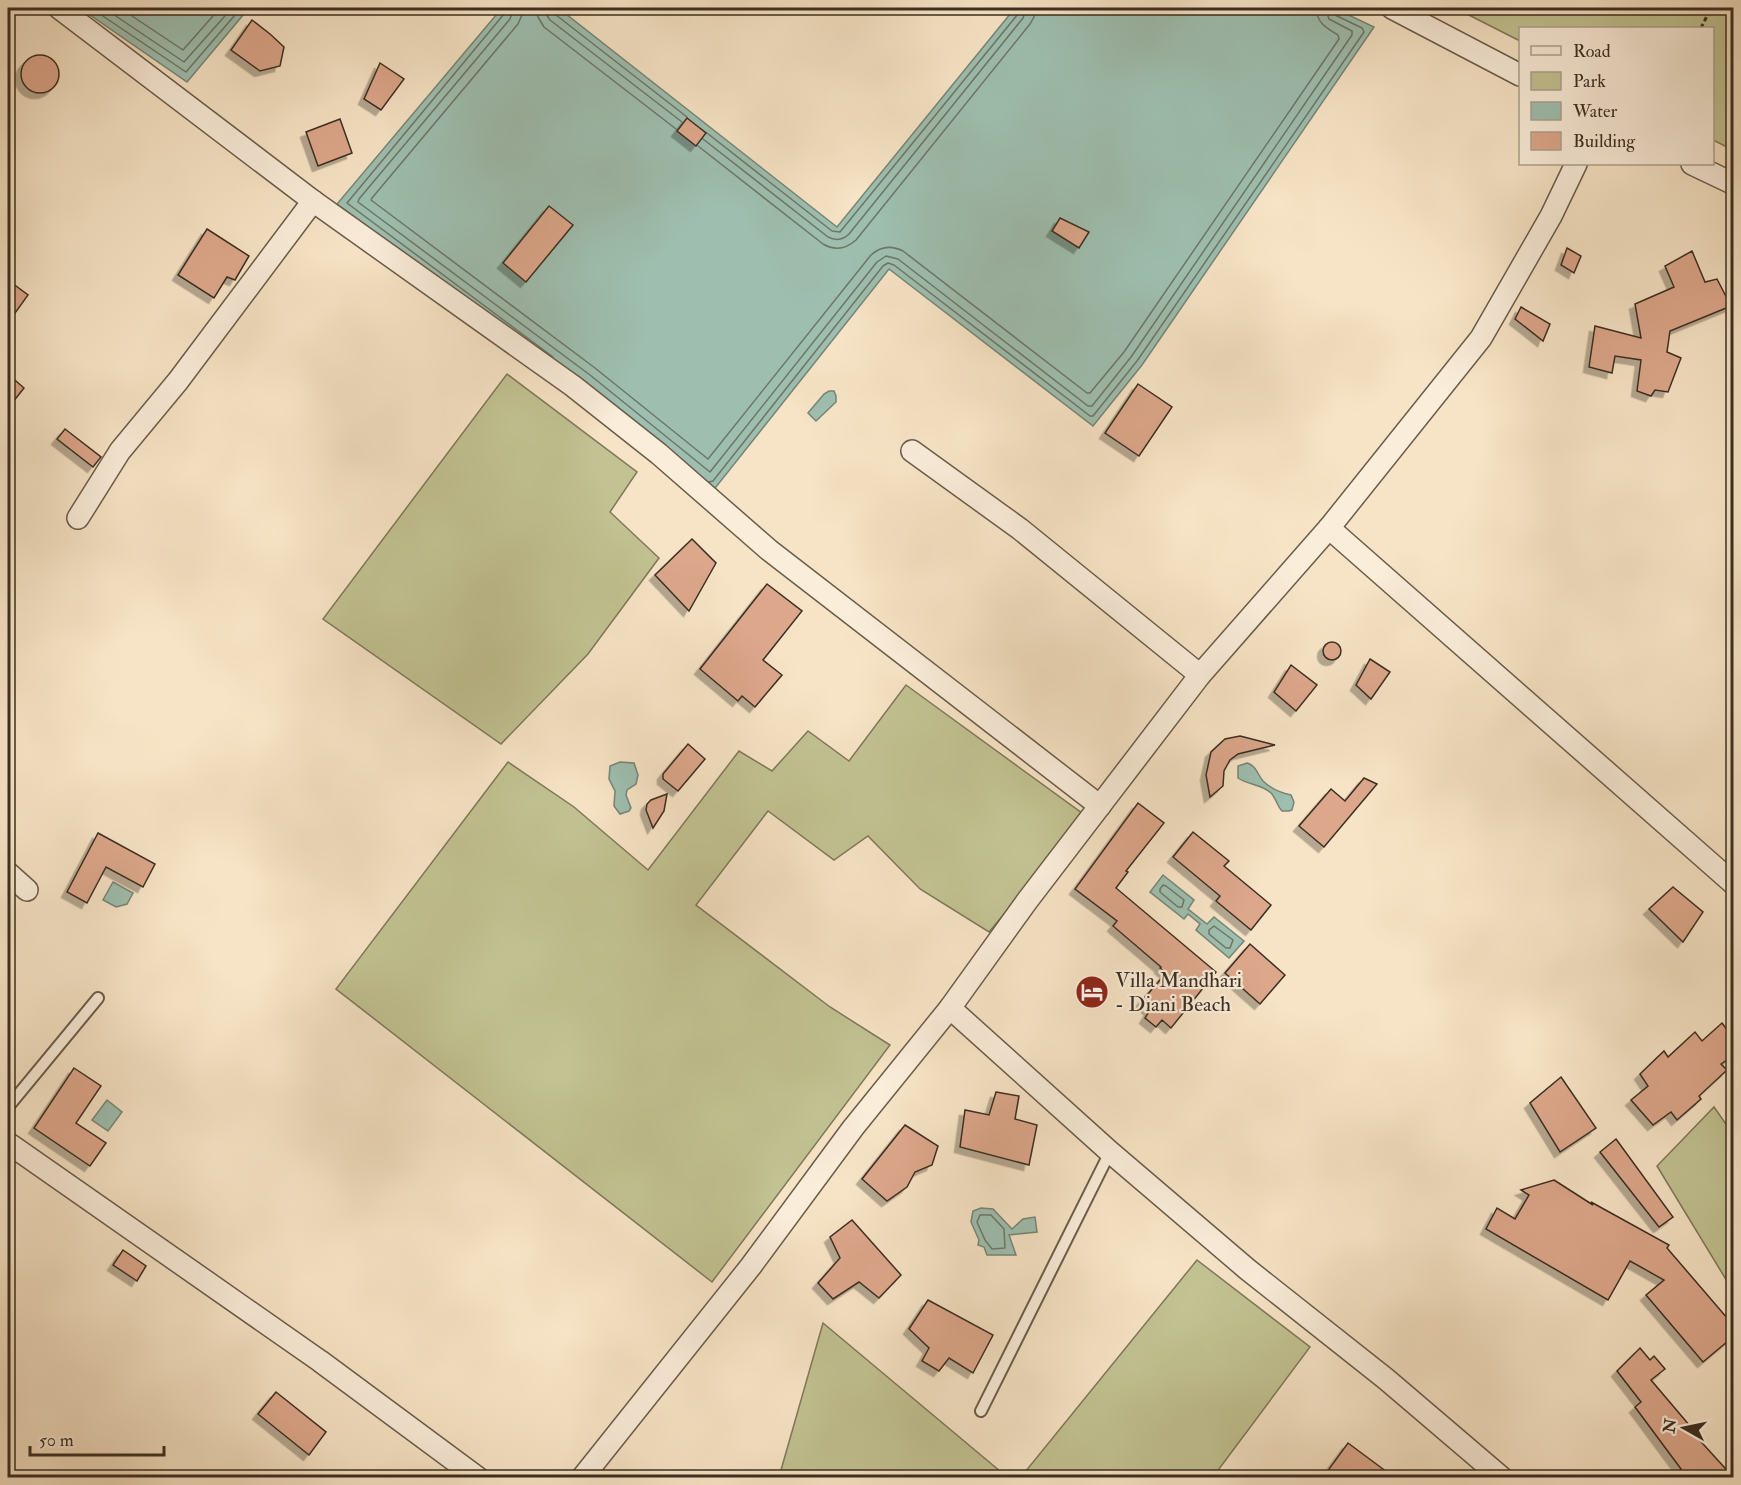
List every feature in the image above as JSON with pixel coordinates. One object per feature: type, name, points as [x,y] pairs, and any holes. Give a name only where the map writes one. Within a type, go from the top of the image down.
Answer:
[{"type":"street","points":[[59,8],[313,201],[573,386],[659,454],[778,558],[1101,806]]},
{"type":"street","points":[[1392,8],[1519,74]]},
{"type":"street","points":[[582,1478],[751,1266],[854,1128],[950,1008],[1027,901],[1200,675],[1329,528],[1481,338],[1551,216],[1576,165]]},
{"type":"street","points":[[1694,165],[1734,184]]},
{"type":"street","points":[[78,518],[120,451],[178,381],[313,201]]},
{"type":"street","points":[[912,451],[1020,529],[1200,675]]},
{"type":"street","points":[[1329,528],[1734,884]]},
{"type":"street","points":[[8,873],[27,890]]},
{"type":"street","points":[[950,1008],[1110,1152],[1247,1269],[1386,1379],[1502,1478]]},
{"type":"street","points":[[8,1143],[321,1361],[478,1478]]},
{"type":"lane","points":[[8,1107],[98,998]]},
{"type":"lane","points":[[981,1411],[1110,1152]]},
{"type":"path","points":[[1702,27],[1711,8]]},
{"type":"green space","points":[[1455,8],[1733,8],[1733,150],[1714,140],[1714,27],[1519,27],[1519,40]]},
{"type":"green space","points":[[507,374],[637,472],[610,512],[659,558],[588,654],[501,744],[323,619]]},
{"type":"green space","points":[[906,685],[1086,816],[989,932],[920,889],[868,836],[834,860],[768,811],[696,905],[830,1007],[890,1045],[712,1282],[336,989],[508,762],[574,807],[648,870],[739,751],[772,771],[808,731],[849,761]]},
{"type":"green space","points":[[1714,1107],[1733,1134],[1733,1291],[1657,1166]]},
{"type":"green space","points":[[1197,1260],[1310,1347],[1213,1477],[1021,1477]]},
{"type":"green space","points":[[823,1323],[1007,1477],[779,1477]]},
{"type":"water","points":[[80,8],[249,8],[187,82]]},
{"type":"water","points":[[502,8],[553,8],[562,11],[837,227],[1015,8],[1334,8],[1374,27],[1142,365],[1093,426],[889,269],[712,492],[582,386],[337,204]]},
{"type":"water","points":[[829,391],[834,391],[836,402],[816,421],[808,413]]},
{"type":"water","points":[[620,762],[634,763],[638,775],[636,784],[627,790],[626,795],[631,808],[620,814],[614,806],[615,791],[609,779],[610,766]]},
{"type":"water","points":[[1247,763],[1255,768],[1269,786],[1291,795],[1294,802],[1292,810],[1282,811],[1273,795],[1267,790],[1238,778],[1238,766]]},
{"type":"water","points":[[1163,875],[1194,900],[1188,909],[1207,924],[1214,917],[1244,941],[1229,958],[1196,930],[1200,924],[1188,914],[1184,919],[1150,892]]},
{"type":"water","points":[[113,882],[133,893],[127,904],[116,907],[103,900]]},
{"type":"water","points":[[107,1100],[122,1112],[108,1131],[92,1120]]},
{"type":"water","points":[[981,1208],[993,1209],[1012,1229],[1023,1219],[1035,1217],[1037,1232],[1009,1235],[1016,1255],[987,1255],[984,1247],[978,1245],[979,1240],[971,1222],[973,1211]]},
{"type":"building","points":[[252,20],[284,47],[280,66],[260,71],[231,50]]},
{"type":"building","points":[[40,55],[54,60],[59,74],[54,88],[40,93],[26,88],[21,74],[26,60]]},
{"type":"building","points":[[380,63],[404,79],[381,110],[364,99]]},
{"type":"building","points":[[687,118],[706,133],[696,146],[677,131]]},
{"type":"building","points":[[340,119],[352,153],[318,166],[306,132]]},
{"type":"building","points":[[549,206],[573,225],[526,282],[503,263]]},
{"type":"building","points":[[1060,218],[1089,232],[1079,248],[1052,231]]},
{"type":"building","points":[[207,229],[249,256],[235,280],[227,277],[214,298],[178,275]]},
{"type":"building","points":[[1567,248],[1581,256],[1574,273],[1561,265]]},
{"type":"building","points":[[1692,251],[1705,282],[1717,279],[1731,306],[1670,331],[1667,352],[1681,358],[1668,392],[1655,390],[1651,396],[1637,391],[1641,360],[1615,356],[1612,373],[1589,367],[1595,326],[1641,338],[1635,304],[1674,287],[1665,266]]},
{"type":"building","points":[[8,280],[28,295],[8,323]]},
{"type":"building","points":[[1521,307],[1550,324],[1543,341],[1515,319]]},
{"type":"building","points":[[8,374],[24,388],[8,408]]},
{"type":"building","points":[[1138,384],[1172,407],[1139,456],[1105,433]]},
{"type":"building","points":[[65,429],[101,457],[93,467],[57,439]]},
{"type":"building","points":[[692,539],[716,563],[689,611],[655,575]]},
{"type":"building","points":[[767,584],[802,611],[763,660],[782,675],[755,707],[742,696],[738,701],[700,669]]},
{"type":"building","points":[[1328,642],[1336,642],[1341,647],[1339,658],[1328,660],[1323,655],[1323,647]]},
{"type":"building","points":[[1370,659],[1390,672],[1371,699],[1356,685]]},
{"type":"building","points":[[1291,665],[1317,685],[1296,711],[1274,692]]},
{"type":"building","points":[[1240,736],[1275,745],[1238,754],[1230,760],[1224,771],[1223,786],[1210,797],[1206,775],[1211,752],[1225,739]]},
{"type":"building","points":[[688,744],[705,759],[678,791],[663,779],[663,774]]},
{"type":"building","points":[[1364,778],[1377,784],[1324,847],[1299,826],[1331,789],[1345,801]]},
{"type":"building","points":[[667,794],[664,811],[653,828],[646,810],[647,804]]},
{"type":"building","points":[[1138,803],[1164,823],[1126,871],[1128,872],[1116,888],[1216,972],[1171,1028],[1162,1020],[1156,1027],[1145,1018],[1150,1010],[1141,1002],[1166,973],[1113,926],[1117,921],[1075,889]]},
{"type":"building","points":[[1193,832],[1229,861],[1224,866],[1271,905],[1251,930],[1216,901],[1220,896],[1173,857]]},
{"type":"building","points":[[98,833],[155,864],[143,887],[106,867],[87,903],[67,892]]},
{"type":"building","points":[[1673,887],[1703,912],[1683,942],[1649,909]]},
{"type":"building","points":[[1250,944],[1285,975],[1260,1004],[1225,973]]},
{"type":"building","points":[[1722,1023],[1734,1039],[1734,1055],[1721,1064],[1727,1070],[1699,1096],[1701,1099],[1677,1120],[1671,1112],[1653,1125],[1631,1100],[1648,1086],[1640,1074],[1664,1051],[1668,1057],[1695,1032],[1702,1041]]},
{"type":"building","points":[[74,1068],[101,1086],[76,1123],[106,1143],[90,1166],[34,1128]]},
{"type":"building","points":[[1561,1077],[1596,1128],[1560,1152],[1530,1103]]},
{"type":"building","points":[[996,1092],[1019,1096],[1015,1119],[1037,1125],[1029,1165],[960,1147],[965,1110],[989,1115]]},
{"type":"building","points":[[905,1125],[938,1146],[932,1165],[915,1172],[907,1187],[887,1201],[862,1179]]},
{"type":"building","points":[[1616,1139],[1673,1217],[1659,1227],[1600,1152]]},
{"type":"building","points":[[1554,1180],[1593,1205],[1591,1202],[1669,1245],[1667,1248],[1734,1326],[1734,1336],[1703,1362],[1646,1295],[1664,1280],[1630,1261],[1608,1300],[1486,1229],[1497,1208],[1515,1219],[1529,1195],[1521,1190]]},
{"type":"building","points":[[852,1220],[901,1275],[879,1298],[859,1282],[833,1299],[818,1283],[840,1258],[830,1237]]},
{"type":"building","points":[[123,1250],[146,1266],[137,1281],[113,1265]]},
{"type":"building","points":[[928,1300],[993,1335],[973,1373],[949,1358],[939,1371],[922,1361],[929,1348],[909,1329]]},
{"type":"building","points":[[1640,1348],[1650,1360],[1654,1356],[1665,1369],[1651,1380],[1696,1433],[1694,1434],[1734,1478],[1673,1478],[1681,1469],[1635,1407],[1641,1402],[1617,1371]]},
{"type":"building","points":[[276,1392],[326,1432],[309,1455],[258,1414]]},
{"type":"building","points":[[1348,1443],[1395,1478],[1340,1478],[1329,1469]]},
{"type":"place","name":"Villa Mandhari - Diani Beach","points":[[1092,992]]}]
